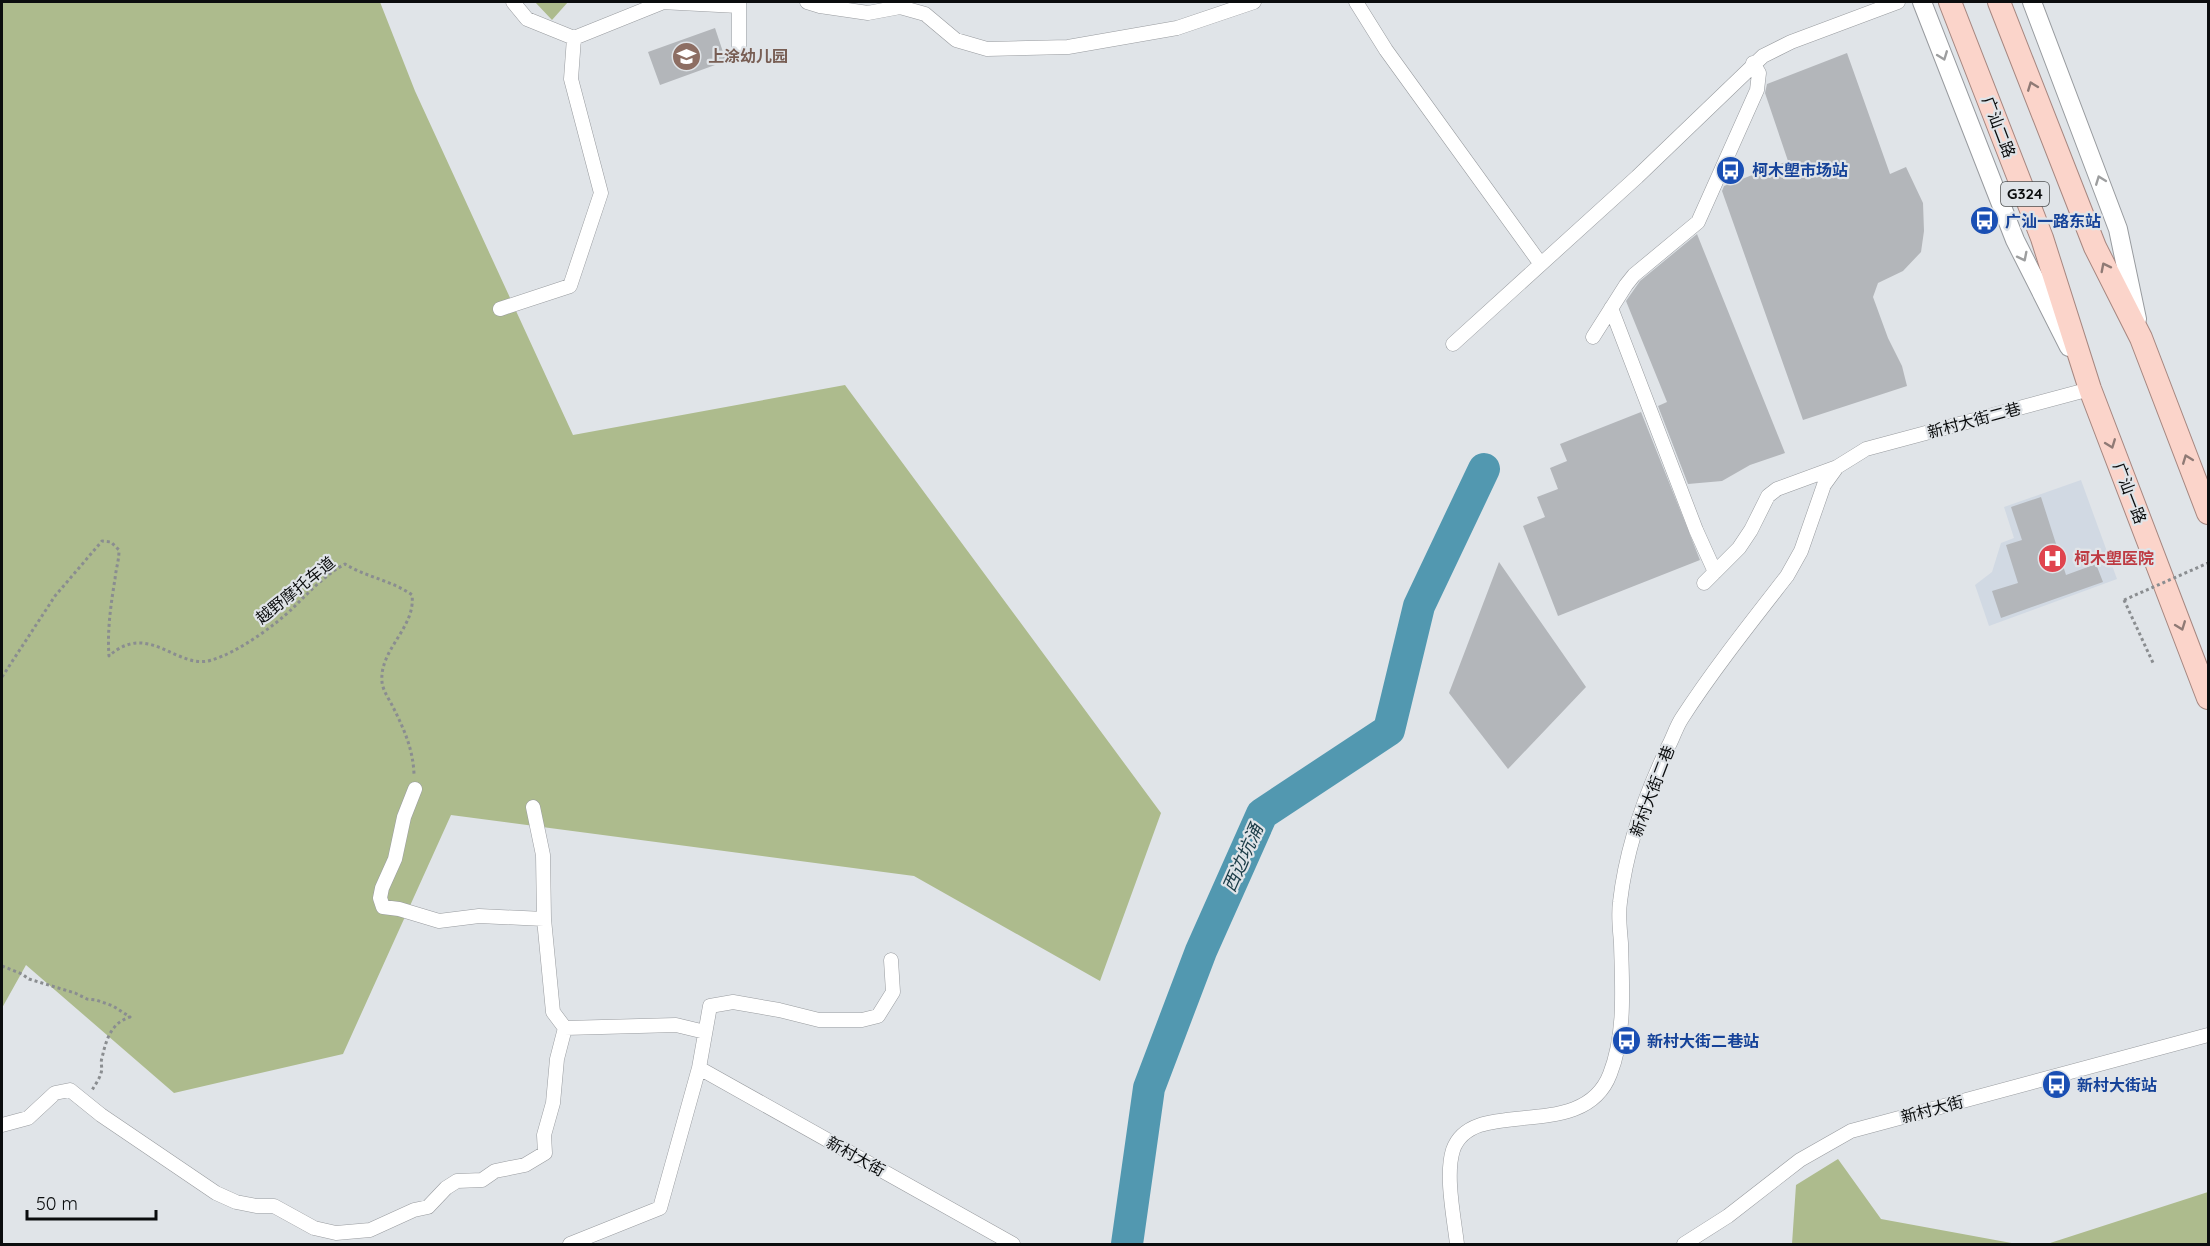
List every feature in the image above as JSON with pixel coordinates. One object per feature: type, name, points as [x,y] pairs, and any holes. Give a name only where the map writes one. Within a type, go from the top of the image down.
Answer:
[{"type":"highway","name":"广汕二路","points":[[1950,2],[2042,237],[2090,389]]},
{"type":"highway","name":"G324","points":[[1999,2],[2095,247],[2141,338],[2208,513]]},
{"type":"highway","name":"广汕一路","points":[[2090,389],[2208,698]]},
{"type":"street","points":[[513,2],[527,19],[574,38],[661,2],[739,4],[739,46]]},
{"type":"street","points":[[807,2],[868,13],[900,7],[926,14],[956,40],[987,49],[1068,47],[1177,28],[1254,2]]},
{"type":"street","points":[[1356,2],[1386,50],[1540,263]]},
{"type":"street","points":[[1453,344],[1637,177],[1753,63],[1777,48],[1898,2]]},
{"type":"street","points":[[1922,2],[2015,240],[2090,389]]},
{"type":"street","points":[[2032,2],[2118,230],[2141,338]]},
{"type":"street","points":[[500,309],[570,286],[601,193],[571,79],[574,38]]},
{"type":"street","points":[[1593,337],[1634,275],[1698,222],[1757,90],[1759,73],[1753,63]]},
{"type":"street","points":[[1611,308],[1696,530],[1715,572]]},
{"type":"street","name":"新村大街二巷","points":[[1457,1245],[1450,1163],[1457,1142],[1464,1132],[1477,1125],[1542,1117],[1578,1107],[1590,1100],[1610,1076],[1618,1047],[1621,1022],[1619,904],[1629,853],[1654,776],[1681,720],[1787,576],[1801,551],[1818,498],[1837,467],[1866,449],[2090,389]]},
{"type":"street","points":[[1704,583],[1739,548],[1752,530],[1768,496],[1777,489],[1837,467]]},
{"type":"street","points":[[415,789],[404,817],[395,859],[382,888],[380,898],[383,907],[399,909],[439,921],[479,916],[544,919]]},
{"type":"street","points":[[533,807],[543,855],[544,919],[553,1012],[565,1028]]},
{"type":"street","points":[[570,1245],[660,1208],[699,1068],[710,1006],[733,1002],[819,1020],[862,1020],[878,1016],[893,993],[891,960]]},
{"type":"street","points":[[565,1028],[676,1025],[705,1032]]},
{"type":"street","points":[[2,1125],[28,1118],[55,1093],[70,1090],[216,1193],[236,1202],[256,1206],[274,1206],[314,1228],[336,1233],[370,1230],[414,1210],[428,1207],[457,1181],[482,1180],[495,1171],[525,1165],[545,1153],[544,1135],[553,1103],[557,1059],[565,1028]]},
{"type":"street","name":"新村大街","points":[[1684,1245],[1728,1216],[1800,1160],[1851,1131],[2208,1035]]},
{"type":"street","name":"新村大街","points":[[699,1068],[1013,1245]]},
{"type":"path","name":"越野摩托车道","points":[[2,677],[55,596],[102,541],[111,542],[119,550],[108,643],[109,656],[117,648],[147,643],[196,661],[210,661],[273,626],[309,591],[345,564],[371,577],[404,589],[412,595],[413,604],[410,617],[388,654],[382,681],[411,748],[415,789]]},
{"type":"path","points":[[2154,665],[2124,600],[2208,563]]},
{"type":"path","points":[[2,966],[29,979],[96,1000],[130,1017],[122,1019],[109,1035],[101,1059],[101,1073],[86,1103]]},
{"type":"shaded area","name":"柯木塱医院","points":[[2081,480],[2117,579],[1989,626],[1975,585],[1992,572],[2001,543],[2014,538],[2004,507]]},
{"type":"green space","points":[[2,2],[380,2],[415,91],[573,435],[845,385],[1161,813],[1100,981],[914,876],[451,815],[343,1054],[174,1093],[26,965],[2,1008]]},
{"type":"green space","points":[[535,2],[568,2],[552,20]]},
{"type":"green space","points":[[1838,1159],[1881,1219],[2017,1244],[1792,1244],[1796,1185]]},
{"type":"green space","points":[[2208,1192],[2208,1244],[2047,1244]]},
{"type":"building","name":"上涂幼儿园","points":[[715,28],[726,61],[660,85],[648,52]]},
{"type":"building","points":[[1847,53],[1890,174],[1906,167],[1923,203],[1924,231],[1921,252],[1903,271],[1878,283],[1873,297],[1888,338],[1902,366],[1907,386],[1803,420],[1722,191],[1724,186],[1788,161],[1765,93],[1767,84]]},
{"type":"building","points":[[1697,234],[1785,453],[1750,465],[1722,481],[1688,484],[1658,406],[1667,402],[1626,301],[1640,281]]},
{"type":"building","points":[[1641,412],[1700,560],[1558,616],[1523,526],[1545,517],[1537,497],[1558,489],[1550,468],[1567,461],[1560,444]]},
{"type":"building","points":[[2041,497],[2066,575],[2096,564],[2103,582],[2001,618],[1992,591],[2018,583],[2006,545],[2022,540],[2011,507]]},
{"type":"building","points":[[1499,562],[1586,687],[1508,769],[1449,693]]},
{"type":"waterway","name":"西边坑涌","points":[[1127,1244],[1149,1088],[1201,951],[1262,814],[1389,730],[1419,606],[1484,469]]},
{"type":"place","name":"上涂幼儿园","points":[[687,56]]},
{"type":"place","name":"柯木塱市场站","points":[[1731,170]]},
{"type":"place","name":"广汕一路东站","points":[[1984,221]]},
{"type":"place","name":"柯木塱医院","points":[[2053,558]]},
{"type":"place","name":"新村大街二巷站","points":[[1626,1041]]},
{"type":"place","name":"新村大街站","points":[[2056,1085]]}]
